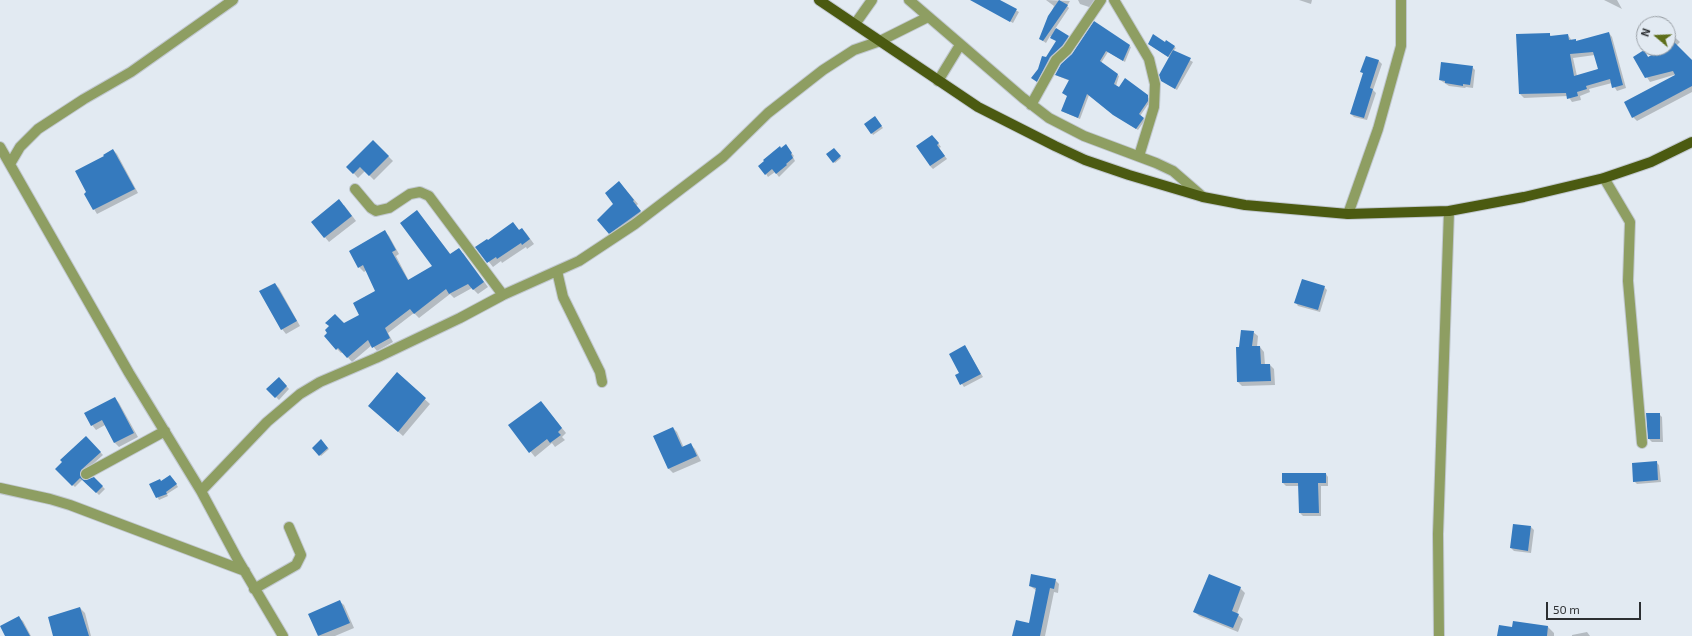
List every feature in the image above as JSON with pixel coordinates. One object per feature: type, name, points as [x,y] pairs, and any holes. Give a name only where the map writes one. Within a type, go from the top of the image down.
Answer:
[{"type":"main road","points":[[819,0],[978,106],[1054,146],[1086,160],[1129,175],[1203,197],[1245,205],[1348,214],[1449,211],[1524,197],[1604,178],[1651,162],[1692,142]]},
{"type":"street","points":[[10,164],[20,147],[38,129],[84,99],[131,72],[233,0]]},
{"type":"street","points":[[855,24],[872,0]]},
{"type":"street","points":[[909,0],[1031,105],[1049,118],[1084,136],[1139,156],[1173,171],[1203,197]]},
{"type":"street","points":[[1031,105],[1056,60],[1067,50],[1101,0]]},
{"type":"street","points":[[1114,0],[1149,59],[1155,84],[1154,107],[1139,156]]},
{"type":"street","points":[[1348,214],[1378,129],[1400,46],[1401,0]]},
{"type":"street","points":[[201,491],[267,422],[300,394],[320,382],[376,358],[460,318],[503,295],[579,261],[635,224],[723,157],[768,113],[822,70],[854,50],[880,41],[928,17]]},
{"type":"street","points":[[938,80],[960,45]]},
{"type":"street","points":[[0,147],[126,366],[201,491],[254,589],[283,636]]},
{"type":"street","points":[[1604,178],[1630,222],[1628,281],[1642,443]]},
{"type":"street","points":[[355,189],[371,208],[376,211],[389,208],[410,194],[420,192],[430,196],[503,295]]},
{"type":"street","points":[[1439,636],[1438,534],[1449,211]]},
{"type":"street","points":[[557,271],[563,297],[600,372],[602,382]]},
{"type":"street","points":[[86,474],[165,431]]},
{"type":"street","points":[[0,488],[70,505],[245,572]]},
{"type":"street","points":[[254,589],[296,565],[302,555],[289,527]]},
{"type":"building","points":[[970,0],[1000,0],[1017,9],[1010,22]]},
{"type":"building","points":[[1059,0],[1068,5],[1043,41],[1039,39],[1048,16]]},
{"type":"building","points":[[1094,21],[1130,45],[1123,61],[1106,51],[1100,61],[1118,74],[1114,84],[1119,87],[1125,78],[1148,95],[1148,101],[1139,114],[1144,118],[1136,129],[1113,115],[1087,94],[1078,118],[1061,111],[1067,96],[1062,93],[1069,80],[1055,75],[1061,64],[1072,54]]},
{"type":"building","points":[[1056,28],[1069,36],[1062,46],[1050,57],[1037,82],[1031,78],[1038,69],[1042,56],[1046,57],[1056,41],[1050,38]]},
{"type":"building","points":[[1609,32],[1623,85],[1612,88],[1610,79],[1586,86],[1587,89],[1577,92],[1578,96],[1567,99],[1566,93],[1519,94],[1516,34],[1550,33],[1550,36],[1568,34],[1569,40],[1576,39],[1576,41]],"holes":[[[1593,52],[1598,69],[1574,76],[1570,54]]]},
{"type":"building","points":[[1153,34],[1165,42],[1166,40],[1175,46],[1168,57],[1148,44]]},
{"type":"building","points":[[1676,44],[1692,60],[1692,86],[1632,118],[1624,102],[1675,75],[1673,71],[1645,78],[1633,57],[1636,55],[1648,57],[1676,56]]},
{"type":"building","points":[[1173,50],[1191,58],[1175,89],[1161,81],[1159,75]]},
{"type":"building","points":[[1366,56],[1379,60],[1370,88],[1373,89],[1364,118],[1350,114],[1363,73],[1360,72]]},
{"type":"building","points":[[1441,62],[1473,66],[1470,85],[1463,84],[1463,86],[1445,83],[1445,81],[1439,80]]},
{"type":"building","points":[[875,116],[882,126],[871,134],[864,124]]},
{"type":"building","points":[[932,135],[939,143],[937,145],[945,156],[930,166],[916,146]]},
{"type":"building","points":[[373,140],[389,156],[369,176],[360,167],[353,174],[346,167]]},
{"type":"building","points":[[786,144],[792,153],[793,158],[776,174],[772,169],[765,175],[758,166],[780,146],[781,148]]},
{"type":"building","points":[[834,148],[841,156],[833,163],[826,154]]},
{"type":"building","points":[[113,149],[135,189],[93,210],[84,194],[86,192],[75,171],[104,156],[103,155]]},
{"type":"building","points":[[619,181],[641,211],[609,234],[597,220],[613,204],[605,193]]},
{"type":"building","points":[[339,199],[352,216],[324,238],[311,222]]},
{"type":"building","points":[[417,210],[450,254],[459,248],[484,282],[473,290],[468,284],[449,294],[446,289],[414,314],[410,309],[385,328],[390,338],[372,348],[368,340],[347,358],[338,348],[336,350],[324,336],[327,333],[325,330],[329,326],[325,323],[335,314],[344,323],[359,315],[353,303],[375,291],[363,265],[358,268],[349,251],[385,230],[396,250],[392,252],[408,280],[432,266],[400,223]]},
{"type":"building","points":[[513,222],[519,230],[522,228],[530,239],[522,245],[521,243],[497,259],[496,257],[487,263],[475,247],[487,239],[488,240]]},
{"type":"building","points":[[1302,279],[1325,286],[1318,310],[1294,303]]},
{"type":"building","points":[[275,283],[297,321],[281,330],[259,291]]},
{"type":"building","points":[[1241,330],[1254,331],[1252,346],[1260,346],[1261,364],[1270,364],[1271,381],[1237,382],[1236,347],[1239,347]]},
{"type":"building","points":[[965,345],[981,374],[960,385],[955,375],[959,373],[949,354]]},
{"type":"building","points":[[397,372],[426,398],[398,432],[368,406]]},
{"type":"building","points":[[279,377],[287,386],[275,398],[266,389]]},
{"type":"building","points":[[115,397],[134,433],[114,443],[102,420],[91,426],[84,413]]},
{"type":"building","points":[[541,401],[562,428],[558,432],[561,435],[550,443],[547,439],[529,453],[508,425]]},
{"type":"building","points":[[1646,413],[1660,413],[1660,439],[1648,439]]},
{"type":"building","points":[[673,427],[682,447],[691,443],[697,456],[668,469],[653,436]]},
{"type":"building","points":[[86,436],[101,452],[81,470],[80,474],[82,479],[85,480],[94,477],[103,486],[96,493],[80,478],[72,486],[55,469],[62,462],[60,460]]},
{"type":"building","points":[[321,439],[328,448],[319,456],[312,448]]},
{"type":"building","points":[[1657,461],[1658,480],[1633,482],[1632,463]]},
{"type":"building","points":[[1282,473],[1326,473],[1326,483],[1318,483],[1319,513],[1299,513],[1298,483],[1282,483]]},
{"type":"building","points":[[170,475],[177,484],[166,492],[167,494],[156,498],[149,484],[160,479],[161,481]]},
{"type":"building","points":[[1513,524],[1531,526],[1528,551],[1510,548]]},
{"type":"building","points":[[1031,574],[1056,579],[1054,589],[1050,588],[1040,636],[1012,636],[1016,620],[1029,623],[1036,588],[1029,586]]},
{"type":"building","points":[[1209,574],[1241,587],[1232,611],[1239,614],[1233,628],[1193,612]]},
{"type":"building","points":[[340,600],[350,623],[318,636],[308,614]]},
{"type":"building","points":[[80,607],[89,636],[53,636],[48,617]]},
{"type":"building","points":[[19,616],[30,636],[5,636],[0,626]]},
{"type":"building","points":[[1513,621],[1548,626],[1547,636],[1497,636],[1499,625],[1512,627]]}]
